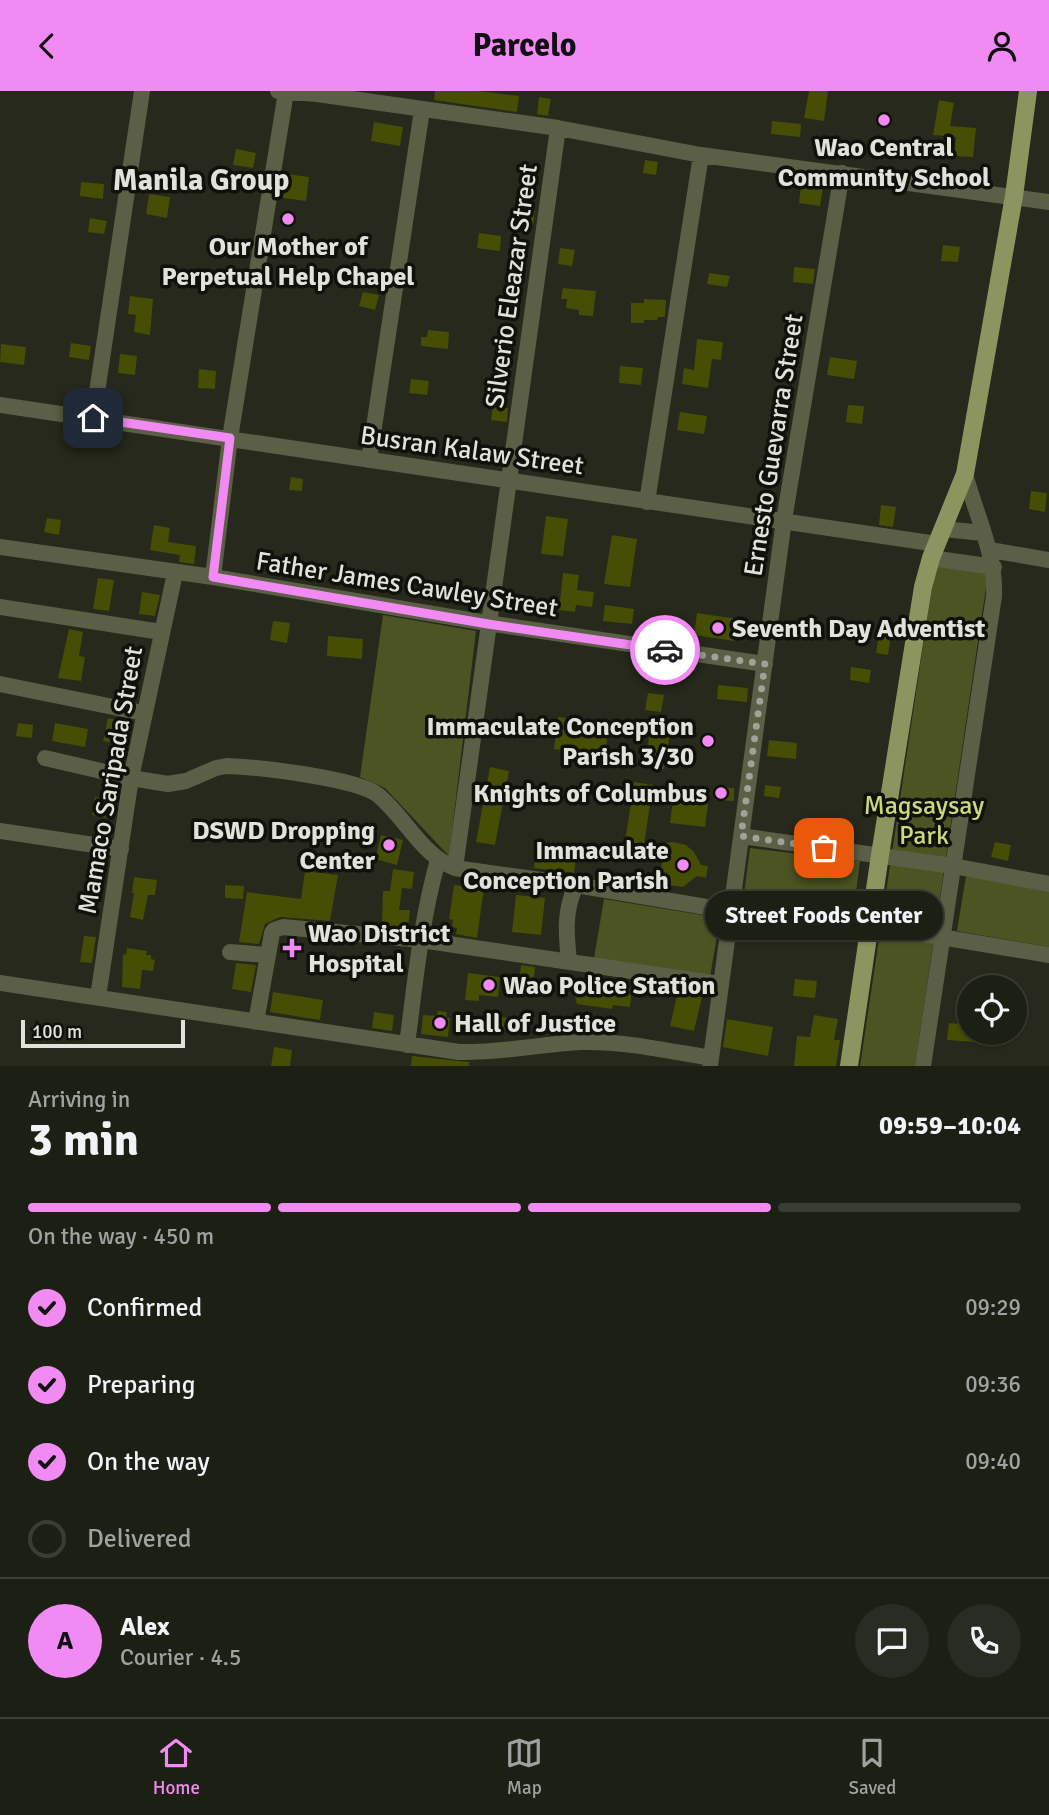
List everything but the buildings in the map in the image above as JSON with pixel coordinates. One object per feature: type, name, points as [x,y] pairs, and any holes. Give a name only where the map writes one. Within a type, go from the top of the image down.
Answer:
[{"type":"main road","points":[[849,1066],[921,600],[937,543],[965,474],[1014,196],[1028,91]]},
{"type":"street","points":[[93,418],[142,91]]},
{"type":"street","points":[[213,577],[230,438],[282,92],[317,93],[558,128],[701,155],[1049,202]]},
{"type":"street","points":[[369,460],[422,110]]},
{"type":"street","name":"Silverio Eleazar Street","points":[[455,868],[558,128]]},
{"type":"street","points":[[647,502],[701,155]]},
{"type":"street","name":"Ernesto Guevarra Street","points":[[710,1062],[784,520],[842,173]]},
{"type":"street","name":"Busran Kalaw Street","points":[[0,405],[937,543]]},
{"type":"street","points":[[923,1066],[994,596],[994,567],[990,550],[965,474]]},
{"type":"street","points":[[937,543],[983,533]]},
{"type":"street","points":[[937,543],[994,567]]},
{"type":"street","name":"Father James Cawley Street","points":[[0,547],[213,577],[488,624],[765,664]]},
{"type":"street","points":[[990,550],[1049,561]]},
{"type":"street","name":"Mamaco Saripada Street","points":[[98,997],[131,778],[160,632],[175,572]]},
{"type":"street","points":[[0,607],[160,632]]},
{"type":"street","points":[[0,684],[143,713]]},
{"type":"street","points":[[45,758],[131,778],[177,784],[216,768],[239,767],[346,782],[376,794],[438,860],[455,868],[730,911],[869,925],[1049,955]]},
{"type":"street","points":[[0,831],[121,849]]},
{"type":"street","points":[[741,836],[953,866],[1049,884]]},
{"type":"street","points":[[407,1045],[421,940],[438,860]]},
{"type":"street","points":[[569,961],[565,925],[568,903],[576,885]]},
{"type":"street","points":[[256,1022],[272,933],[283,927],[421,940],[720,984]]},
{"type":"street","points":[[230,952],[267,955]]},
{"type":"street","points":[[0,983],[407,1045],[478,1053],[604,1042],[710,1062]]},
{"type":"green space","name":"Magsaysay Park","points":[[935,566],[988,574],[915,1066],[860,1066]]},
{"type":"green space","points":[[383,615],[476,631],[449,856],[385,788],[360,777]]},
{"type":"green space","points":[[750,848],[860,861],[853,915],[743,902]]},
{"type":"green space","points":[[966,876],[1049,890],[1049,947],[957,931]]},
{"type":"green space","points":[[604,899],[720,918],[710,977],[594,958]]},
{"type":"way so far","points":[[665,650],[765,664],[741,836],[824,848]]},
{"type":"place","name":"Wao Central Community School","points":[[884,120]]},
{"type":"place","name":"Our Mother of Perpetual Help Chapel","points":[[288,219]]},
{"type":"place","name":"Seventh Day Adventist","points":[[718,628]]},
{"type":"place","name":"Immaculate Conception Parish 3/30","points":[[708,741]]},
{"type":"place","name":"Knights of Columbus","points":[[721,793]]},
{"type":"place","name":"DSWD Dropping Center","points":[[389,845]]},
{"type":"place","name":"Street Foods Center","points":[[824,848]]},
{"type":"place","name":"Immaculate Conception Parish","points":[[683,865]]},
{"type":"place","name":"Wao District Hospital","points":[[292,948]]},
{"type":"place","name":"Wao Police Station","points":[[489,985]]},
{"type":"place","name":"Hall of Justice","points":[[440,1023]]},
{"type":"district","name":"Manila Group","points":[[201,180]]},
{"type":"route","points":[[93,418],[230,438],[213,577],[488,624],[665,650]]}]
